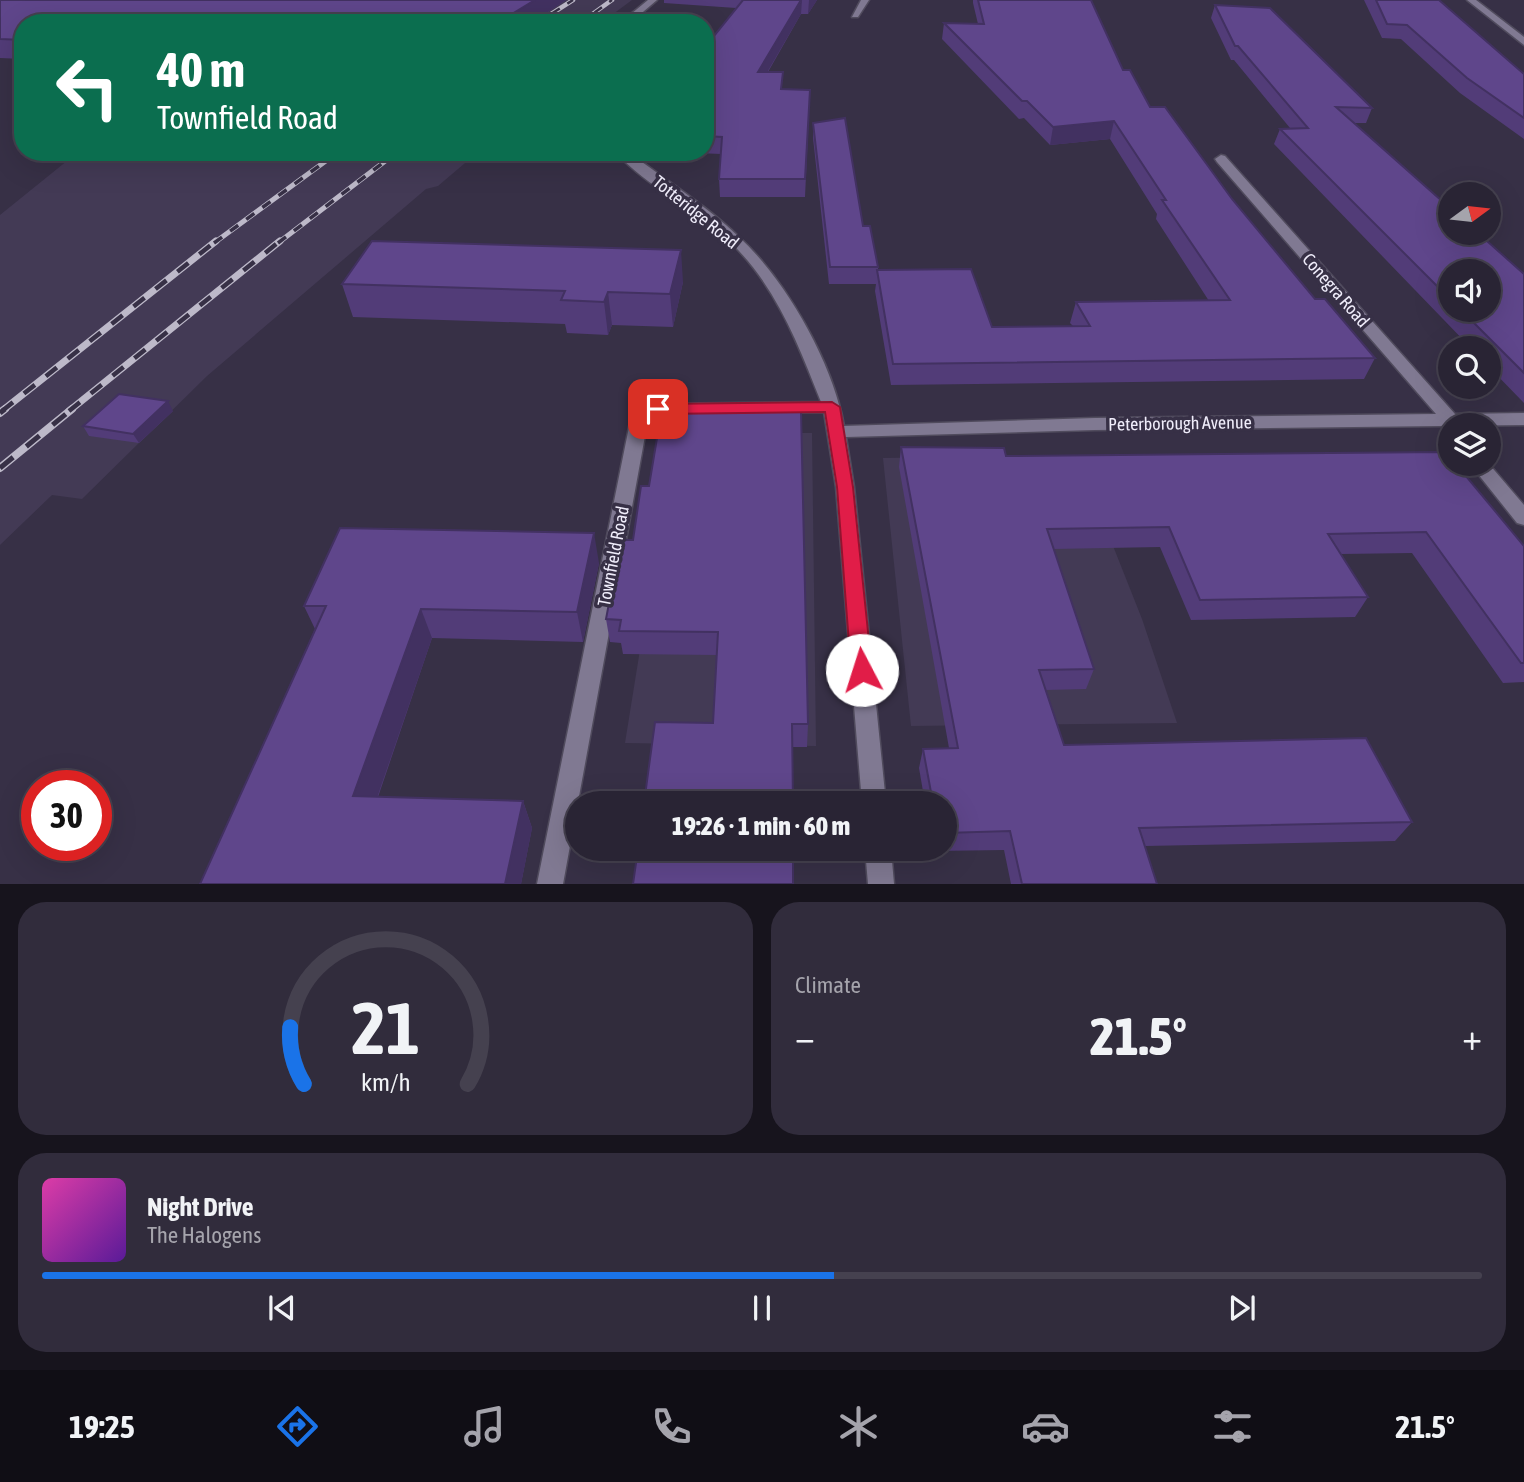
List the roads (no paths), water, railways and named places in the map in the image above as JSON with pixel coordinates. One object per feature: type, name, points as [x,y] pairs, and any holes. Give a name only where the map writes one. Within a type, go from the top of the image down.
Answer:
[{"type":"street","points":[[635,14],[653,0]]},
{"type":"street","points":[[855,15],[865,0]]},
{"type":"street","points":[[1471,0],[1524,43]]},
{"type":"street","name":"Conegra Road","points":[[1221,159],[1439,413]]},
{"type":"street","name":"Totteridge Road","points":[[633,161],[734,239],[769,278],[801,331],[832,407],[845,487],[873,791]]},
{"type":"street","name":"Townfield Road","points":[[550,884],[639,422],[658,409],[832,407]]},
{"type":"street","name":"Peterborough Avenue","points":[[1501,421],[1524,419]]},
{"type":"street","name":"Peterborough Avenue","points":[[837,432],[1095,424],[1438,424]]},
{"type":"street","points":[[1489,476],[1524,518]]},
{"type":"street","points":[[879,861],[881,884]]},
{"type":"railway","points":[[551,14],[573,0]]},
{"type":"railway","points":[[593,14],[612,0]]},
{"type":"railway","points":[[214,243],[326,161]]},
{"type":"railway","points":[[278,243],[385,161]]},
{"type":"railway","points":[[2,411],[216,241]]},
{"type":"railway","points":[[69,411],[280,241]]},
{"type":"railway","points":[[0,413],[5,409]]},
{"type":"railway","points":[[0,468],[72,409]]}]
